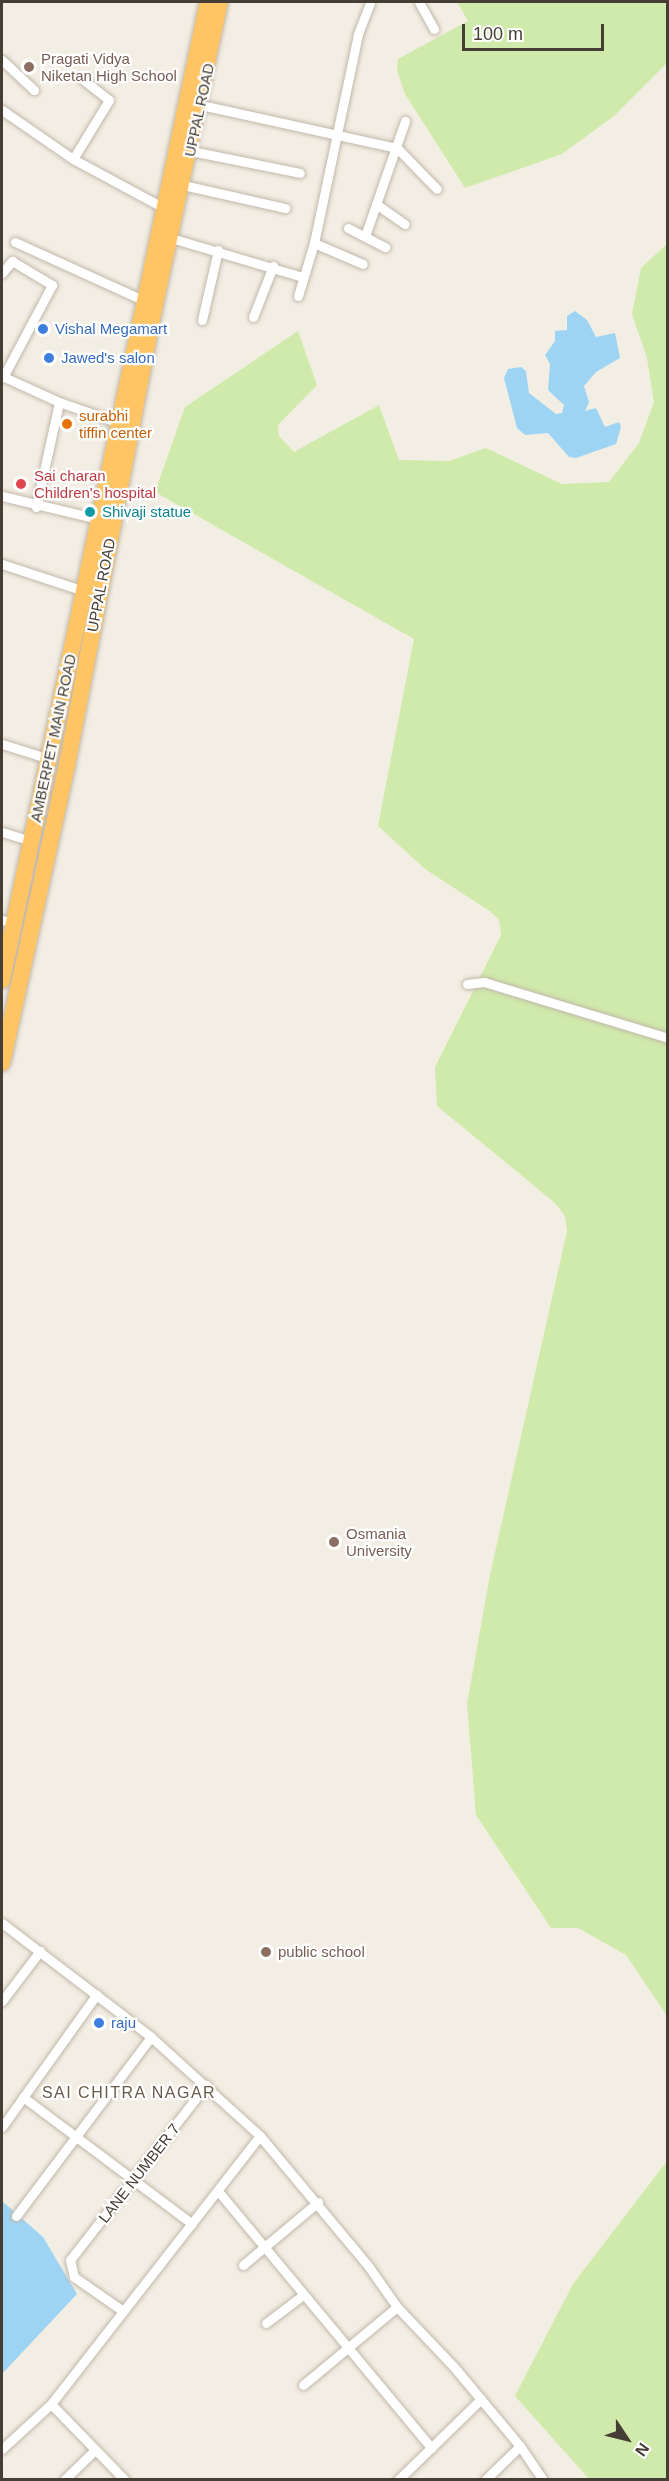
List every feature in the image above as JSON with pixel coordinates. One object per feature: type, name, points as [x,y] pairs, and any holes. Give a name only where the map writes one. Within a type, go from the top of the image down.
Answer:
[{"type":"highway","name":"AMBERPET MAIN ROAD","points":[[2,980],[7,921],[31,841],[84,591],[107,520],[126,425],[145,301],[169,210],[208,2]]},
{"type":"highway","name":"UPPAL ROAD","points":[[126,425],[171,238],[169,210],[183,185],[220,2]]},
{"type":"highway","name":"UPPAL ROAD","points":[[2,1063],[4,1040],[61,793],[107,520]]},
{"type":"street","points":[[298,296],[314,243],[339,133],[358,34],[370,2]]},
{"type":"street","points":[[419,2],[434,29]]},
{"type":"street","points":[[2,60],[34,90]]},
{"type":"street","points":[[73,159],[108,100],[82,79]]},
{"type":"street","points":[[201,105],[339,133],[397,148],[437,189]]},
{"type":"street","points":[[2,111],[73,159],[169,210]]},
{"type":"street","points":[[365,236],[405,121]]},
{"type":"street","points":[[191,151],[300,173]]},
{"type":"street","points":[[183,185],[285,208]]},
{"type":"street","points":[[376,204],[405,224]]},
{"type":"street","points":[[348,228],[385,248]]},
{"type":"street","points":[[171,238],[218,249],[303,277]]},
{"type":"street","points":[[15,242],[145,301]]},
{"type":"street","points":[[314,243],[363,264]]},
{"type":"street","points":[[202,320],[218,249]]},
{"type":"street","points":[[2,273],[12,261],[52,285],[6,362],[2,376],[59,402],[126,425]]},
{"type":"street","points":[[253,317],[273,266]]},
{"type":"street","points":[[36,507],[59,402]]},
{"type":"street","points":[[2,496],[36,507],[107,520]]},
{"type":"street","points":[[2,564],[84,591]]},
{"type":"street","points":[[2,744],[50,759]]},
{"type":"street","points":[[2,832],[31,841]]},
{"type":"street","points":[[467,984],[484,982],[668,1038]]},
{"type":"street","points":[[2,1923],[151,2037],[260,2136],[318,2202],[397,2307],[481,2399],[520,2446],[543,2480]]},
{"type":"street","points":[[2,2001],[40,1951]]},
{"type":"street","points":[[2,2127],[97,1994]]},
{"type":"street","points":[[16,2216],[151,2037]]},
{"type":"street","name":"LANE NUMBER 7","points":[[123,2311],[74,2277],[70,2260],[206,2085]]},
{"type":"street","points":[[23,2097],[77,2135],[192,2224]]},
{"type":"street","points":[[2,2450],[51,2404],[260,2136]]},
{"type":"street","points":[[218,2191],[431,2448]]},
{"type":"street","points":[[243,2265],[318,2202]]},
{"type":"street","points":[[266,2324],[303,2295]]},
{"type":"street","points":[[303,2385],[397,2307]]},
{"type":"street","points":[[398,2480],[481,2399]]},
{"type":"street","points":[[51,2404],[125,2480]]},
{"type":"street","points":[[485,2480],[520,2446]]},
{"type":"street","points":[[64,2480],[95,2450]]},
{"type":"green space","points":[[457,2],[667,2],[667,63],[614,116],[562,154],[465,188],[405,94],[397,70],[398,59],[468,21]]},
{"type":"green space","points":[[667,244],[667,2016],[626,1955],[578,1928],[551,1928],[476,1815],[467,1704],[490,1575],[567,1231],[565,1216],[555,1203],[437,1106],[435,1067],[501,935],[499,920],[491,912],[425,869],[378,826],[414,639],[155,492],[185,407],[298,331],[317,385],[278,425],[279,436],[294,452],[379,405],[399,460],[449,461],[486,448],[562,484],[609,482],[639,443],[654,402],[647,358],[632,314],[641,268]]},
{"type":"green space","points":[[667,2161],[667,2479],[589,2479],[515,2396],[573,2284]]},
{"type":"water","points":[[575,311],[587,320],[596,337],[615,333],[620,358],[596,372],[584,386],[589,402],[585,411],[596,408],[605,427],[619,422],[621,427],[616,444],[576,458],[569,457],[548,433],[525,435],[517,428],[504,378],[508,369],[521,367],[526,371],[529,393],[556,414],[562,413],[564,405],[548,390],[550,364],[545,355],[555,341],[555,331],[567,330],[567,316]]},
{"type":"water","points":[[2,2201],[43,2237],[77,2294],[2,2374]]},
{"type":"place","name":"Pragati Vidya Niketan High School","points":[[29,67]]},
{"type":"place","name":"Vishal Megamart","points":[[43,329]]},
{"type":"place","name":"Jawed's salon","points":[[49,358]]},
{"type":"place","name":"surabhi tiffin center","points":[[67,424]]},
{"type":"place","name":"Sai charan Children's hospital","points":[[21,484]]},
{"type":"place","name":"Shivaji statue","points":[[90,512]]},
{"type":"place","name":"Osmania University","points":[[334,1542]]},
{"type":"place","name":"public school","points":[[266,1952]]},
{"type":"place","name":"raju","points":[[99,2023]]},
{"type":"district","name":"SAI CHITRA NAGAR","points":[[129,2093]]}]
